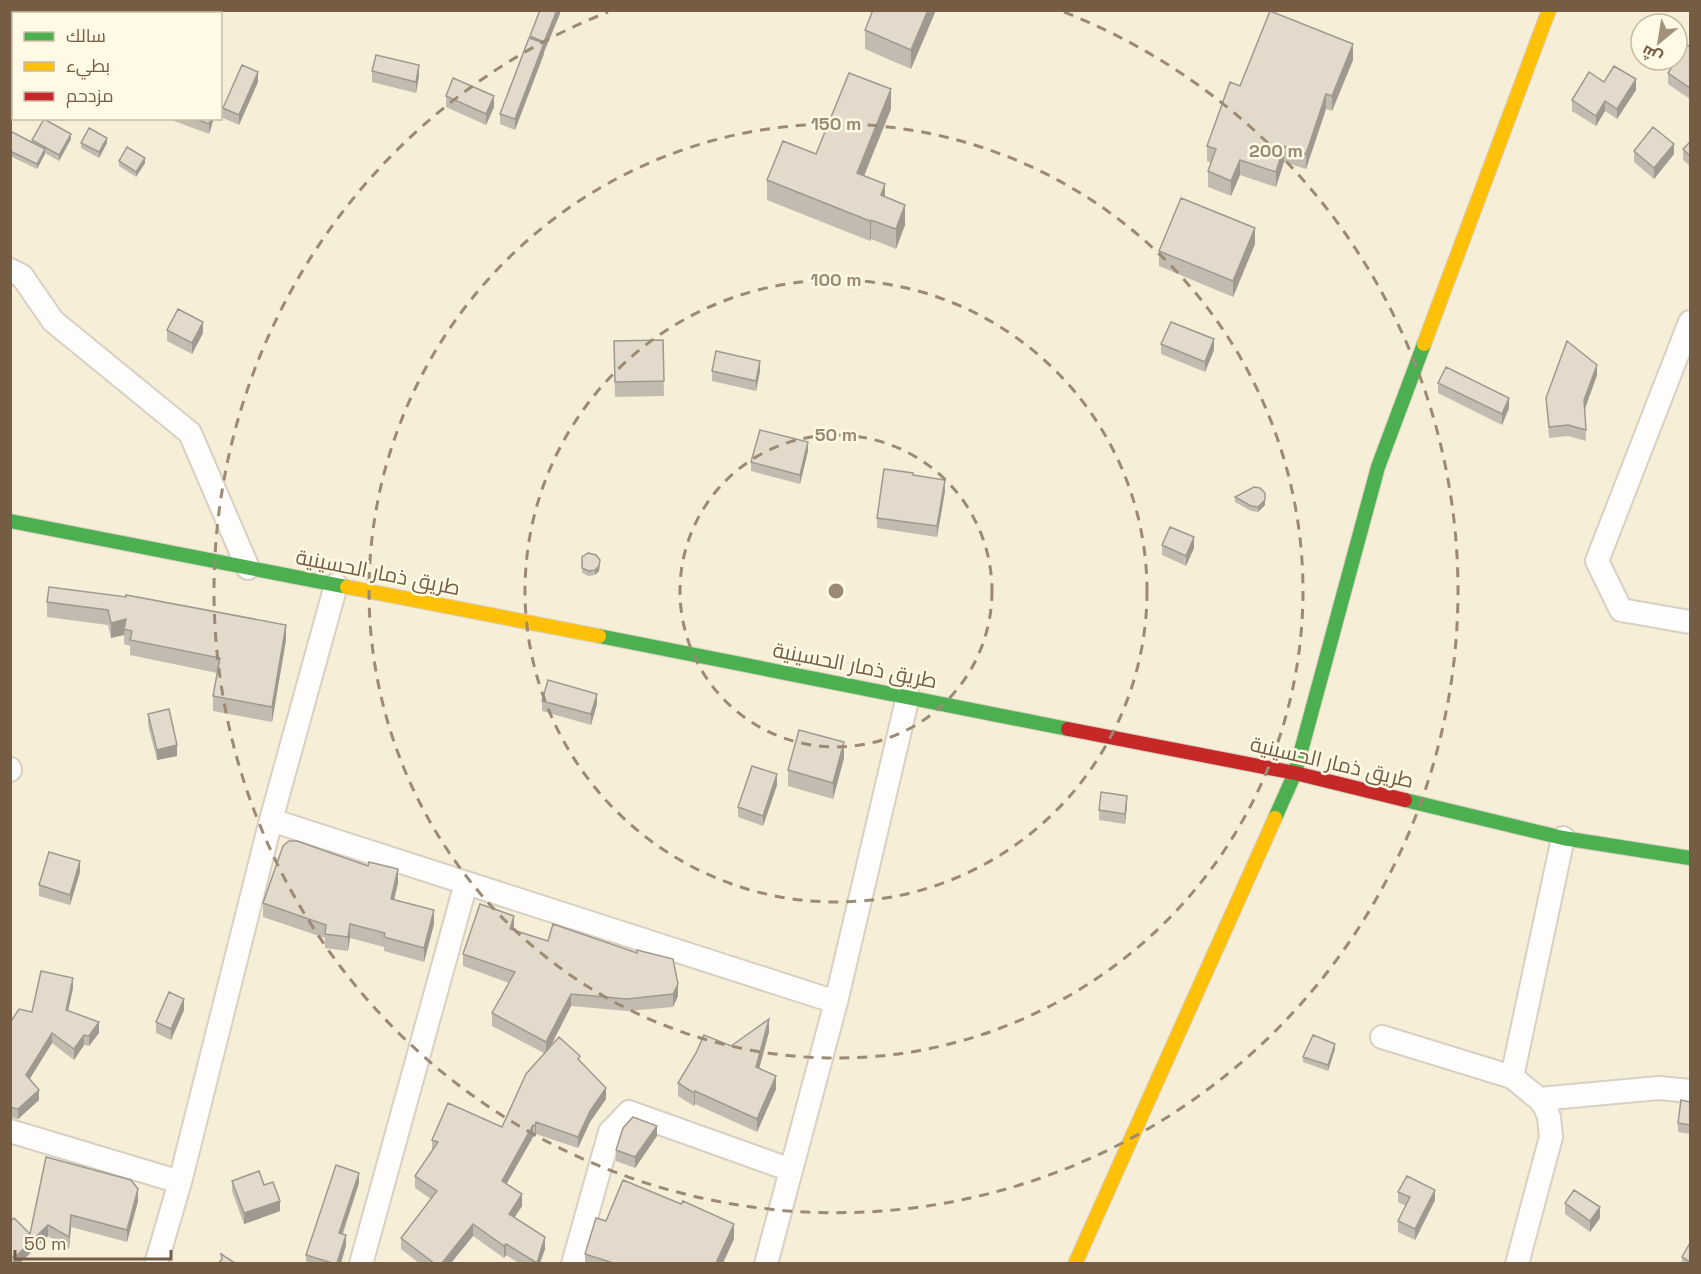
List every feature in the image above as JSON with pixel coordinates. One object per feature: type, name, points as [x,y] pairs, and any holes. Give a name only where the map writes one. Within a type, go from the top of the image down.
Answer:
[{"type":"main road","points":[[1075,1263],[1295,773],[1378,467],[1549,10]]},
{"type":"main road","name":"طريق ذمار الحسينية","points":[[10,521],[1295,773],[1563,838],[1690,858]]},
{"type":"street","points":[[10,270],[22,276],[53,321],[190,433],[248,568]]},
{"type":"street","points":[[1690,322],[1597,561],[1621,610],[1690,622]]},
{"type":"street","points":[[156,1263],[180,1182],[271,820],[336,585]]},
{"type":"street","points":[[766,1263],[836,1002],[908,696]]},
{"type":"street","points":[[271,820],[836,1002]]},
{"type":"street","points":[[1512,1077],[1563,838]]},
{"type":"street","points":[[361,1263],[466,883]]},
{"type":"street","points":[[1382,1037],[1512,1077],[1539,1099],[1549,1117],[1551,1137],[1516,1263]]},
{"type":"street","points":[[1539,1099],[1659,1088],[1690,1090]]},
{"type":"street","points":[[573,1263],[610,1132],[629,1112],[791,1170]]},
{"type":"street","points":[[10,1131],[180,1182]]},
{"type":"shaded area","points":[[11,11],[1690,11],[1690,1263],[11,1263]]},
{"type":"building","points":[[540,10],[557,10],[544,42],[530,36]]},
{"type":"building","points":[[873,10],[928,10],[911,50],[865,30]]},
{"type":"building","points":[[1270,11],[1353,44],[1332,96],[1326,94],[1306,154],[1284,146],[1276,172],[1240,160],[1231,181],[1208,171],[1216,149],[1207,146],[1230,82],[1240,86]]},
{"type":"building","points":[[529,38],[544,43],[515,119],[500,114]]},
{"type":"building","points":[[1690,47],[1690,88],[1668,73],[1689,72]]},
{"type":"building","points":[[376,55],[419,65],[416,82],[372,71]]},
{"type":"building","points":[[242,65],[258,72],[239,115],[223,108]]},
{"type":"building","points":[[1614,66],[1636,79],[1617,109],[1605,101],[1596,116],[1572,100],[1589,72],[1604,82]]},
{"type":"building","points":[[849,73],[891,89],[857,173],[885,184],[881,195],[905,205],[896,229],[767,180],[783,141],[816,154]]},
{"type":"building","points":[[453,78],[494,96],[486,114],[446,96]]},
{"type":"building","points":[[43,120],[71,134],[59,155],[32,140]]},
{"type":"building","points":[[198,120],[210,120],[209,124]]},
{"type":"building","points":[[1653,127],[1674,144],[1654,168],[1634,151]]},
{"type":"building","points":[[89,128],[107,138],[99,152],[81,143]]},
{"type":"building","points":[[10,131],[45,149],[37,164],[10,151]]},
{"type":"building","points":[[1690,142],[1690,156],[1683,149]]},
{"type":"building","points":[[127,147],[145,158],[136,172],[119,161]]},
{"type":"building","points":[[1181,198],[1255,228],[1233,281],[1159,251]]},
{"type":"building","points":[[178,309],[203,322],[192,343],[167,330]]},
{"type":"building","points":[[1171,322],[1214,339],[1205,362],[1161,344]]},
{"type":"building","points":[[663,340],[664,381],[615,382],[614,341]]},
{"type":"building","points":[[1567,341],[1597,365],[1584,400],[1586,430],[1568,425],[1549,427],[1546,398]]},
{"type":"building","points":[[716,351],[760,361],[756,381],[712,371]]},
{"type":"building","points":[[1446,367],[1509,398],[1502,414],[1438,383]]},
{"type":"building","points":[[760,430],[808,442],[800,475],[751,462]]},
{"type":"building","points":[[884,469],[945,480],[937,526],[877,518]]},
{"type":"building","points":[[1254,487],[1260,488],[1265,493],[1265,500],[1258,507],[1251,506],[1235,497]]},
{"type":"building","points":[[1170,527],[1194,537],[1186,556],[1162,545]]},
{"type":"building","points":[[588,553],[596,555],[600,560],[595,570],[589,571],[582,568],[582,557]]},
{"type":"building","points":[[49,587],[126,597],[126,595],[286,625],[272,707],[213,696],[220,658],[130,640],[132,631],[124,629],[126,619],[111,623],[108,610],[47,602]]},
{"type":"building","points":[[548,680],[597,694],[591,714],[542,701]]},
{"type":"building","points":[[169,709],[177,745],[157,750],[148,714]]},
{"type":"building","points":[[799,730],[844,742],[833,783],[788,770]]},
{"type":"building","points":[[752,766],[777,774],[763,816],[738,807]]},
{"type":"building","points":[[1101,792],[1127,796],[1125,814],[1099,810]]},
{"type":"building","points":[[289,841],[297,841],[368,866],[369,862],[398,869],[391,899],[434,910],[424,948],[384,937],[385,933],[350,924],[348,937],[325,934],[326,925],[263,903],[283,846]]},
{"type":"building","points":[[49,852],[80,861],[70,895],[39,885]]},
{"type":"building","points":[[480,904],[514,916],[510,929],[548,941],[553,924],[637,953],[637,950],[673,959],[678,984],[673,994],[627,999],[571,994],[546,1042],[492,1013],[515,972],[463,954]]},
{"type":"building","points":[[41,971],[73,978],[66,1010],[99,1022],[89,1036],[84,1035],[74,1049],[52,1033],[26,1075],[39,1090],[18,1109],[10,1105],[10,1023],[19,1009],[32,1012]]},
{"type":"building","points":[[169,992],[184,999],[171,1029],[156,1022]]},
{"type":"building","points":[[769,1019],[756,1067],[776,1076],[757,1119],[695,1091],[694,1093],[678,1083],[704,1035],[731,1046]]},
{"type":"building","points":[[1313,1035],[1335,1044],[1328,1065],[1303,1057]]},
{"type":"building","points":[[559,1037],[580,1056],[578,1059],[606,1088],[590,1111],[578,1137],[536,1122],[502,1181],[522,1194],[509,1214],[545,1237],[537,1263],[506,1244],[504,1246],[473,1224],[442,1263],[434,1263],[401,1238],[437,1191],[415,1176],[438,1142],[432,1140],[448,1103],[502,1127],[526,1074]]},
{"type":"building","points":[[1681,1100],[1690,1102],[1690,1125],[1678,1123]]},
{"type":"building","points":[[633,1117],[657,1126],[635,1157],[616,1150],[623,1128]]},
{"type":"building","points":[[46,1157],[131,1180],[138,1189],[127,1230],[71,1215],[69,1237],[48,1225],[14,1258],[10,1254],[10,1219],[14,1218],[30,1234]]},
{"type":"building","points":[[336,1165],[359,1173],[339,1233],[346,1235],[337,1263],[332,1263],[306,1255]]},
{"type":"building","points":[[259,1171],[264,1185],[273,1182],[280,1201],[244,1213],[232,1181]]},
{"type":"building","points":[[1407,1176],[1435,1190],[1415,1229],[1398,1221],[1410,1197],[1398,1192]]},
{"type":"building","points":[[623,1180],[681,1204],[683,1201],[734,1224],[716,1263],[613,1263],[585,1254],[596,1218],[606,1221]]},
{"type":"building","points":[[1574,1190],[1600,1207],[1590,1221],[1565,1203]]},
{"type":"building","points":[[1690,1243],[1690,1262],[1682,1257]]},
{"type":"building","points":[[221,1254],[235,1263],[219,1263],[222,1259]]},
{"type":"traffic: fast","points":[[1275,818],[1295,773],[1378,467],[1424,344]]},
{"type":"traffic: fast","points":[[10,521],[347,587]]},
{"type":"traffic: fast","points":[[599,636],[1068,729]]},
{"type":"traffic: fast","points":[[1405,800],[1563,838],[1690,858]]},
{"type":"traffic: slow","points":[[1424,344],[1549,10]]},
{"type":"traffic: slow","points":[[347,587],[599,636]]},
{"type":"traffic: slow","points":[[1075,1264],[1275,818]]},
{"type":"traffic: jam","points":[[1068,729],[1295,773],[1405,800]]}]
